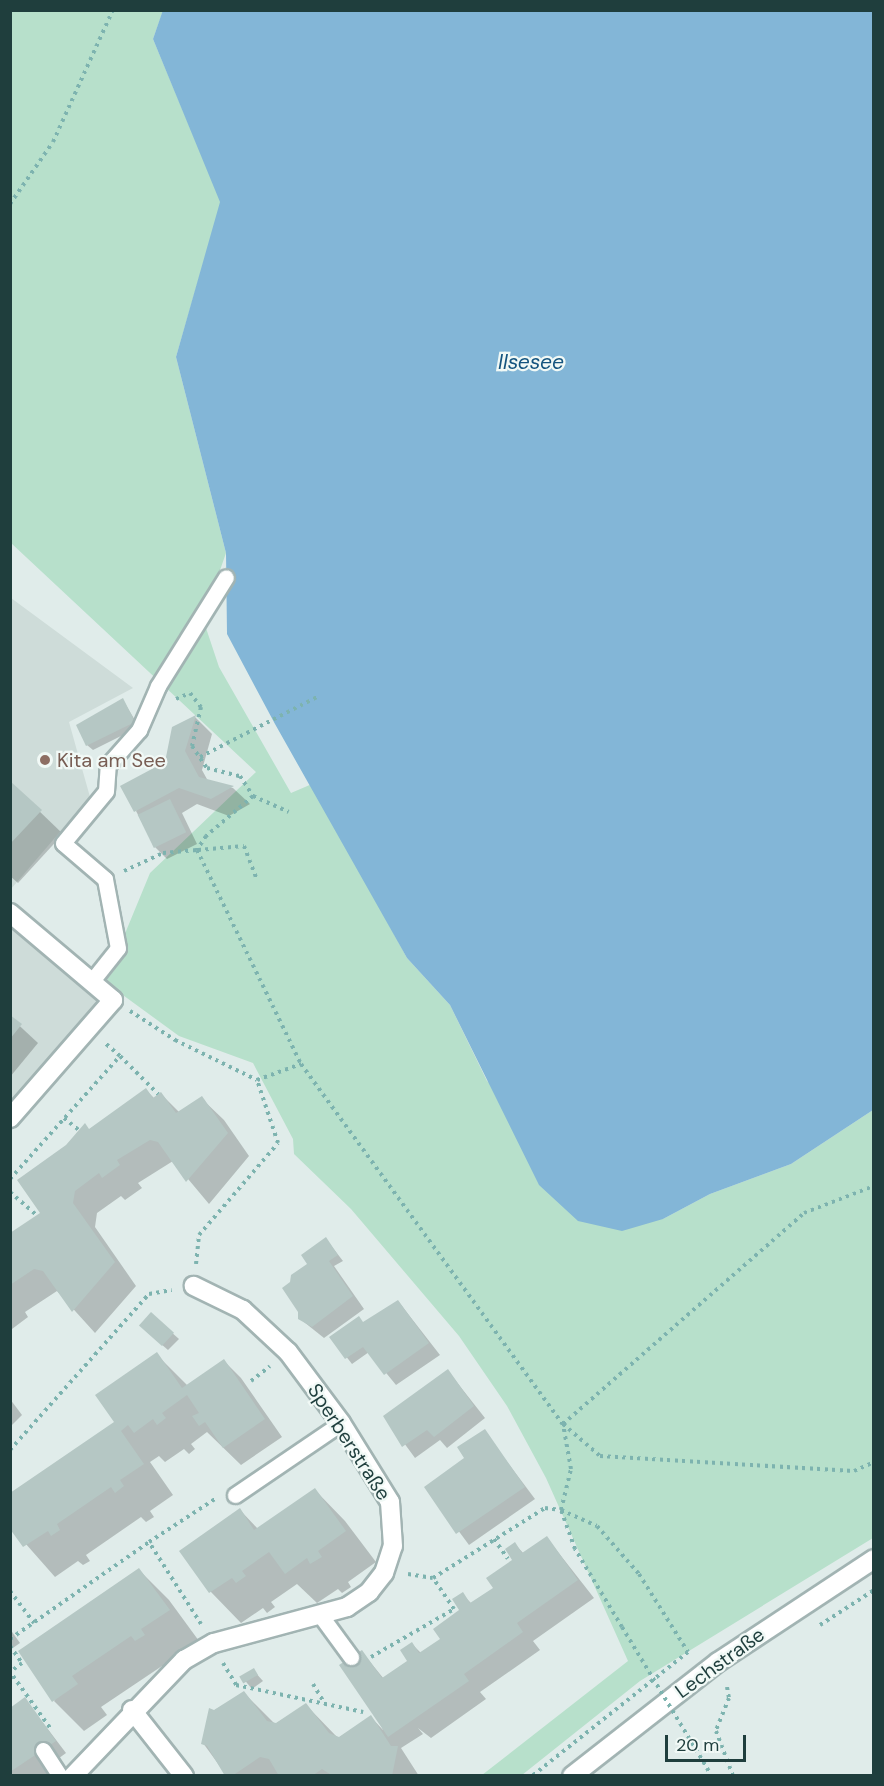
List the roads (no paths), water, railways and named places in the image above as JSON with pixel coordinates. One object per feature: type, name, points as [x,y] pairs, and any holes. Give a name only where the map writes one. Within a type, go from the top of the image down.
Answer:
[{"type":"street","points":[[10,913],[113,1000],[10,1118]]},
{"type":"street","name":"Sperberstraße","points":[[73,1776],[132,1710],[184,1660],[213,1644],[347,1607],[369,1592],[386,1569],[393,1546],[390,1502],[341,1423],[280,1345],[243,1310],[194,1286]]},
{"type":"street","name":"Lechstraße","points":[[572,1776],[718,1662],[873,1559]]},
{"type":"street","points":[[132,1710],[184,1776]]},
{"type":"lane","points":[[91,982],[118,948],[105,879],[63,843],[106,791],[108,765],[139,730],[158,686],[226,577]]},
{"type":"lane","points":[[235,1495],[341,1423]]},
{"type":"lane","points":[[321,1616],[351,1657]]},
{"type":"lane","points":[[43,1750],[60,1776]]},
{"type":"water","name":"Ilsesee","points":[[163,10],[873,11],[873,1110],[791,1164],[710,1194],[663,1219],[622,1231],[578,1221],[539,1185],[450,1005],[407,958],[275,724],[227,634],[226,553],[176,357],[220,202],[153,39]]},
{"type":"place","name":"Kita am See","points":[[45,760]]}]
